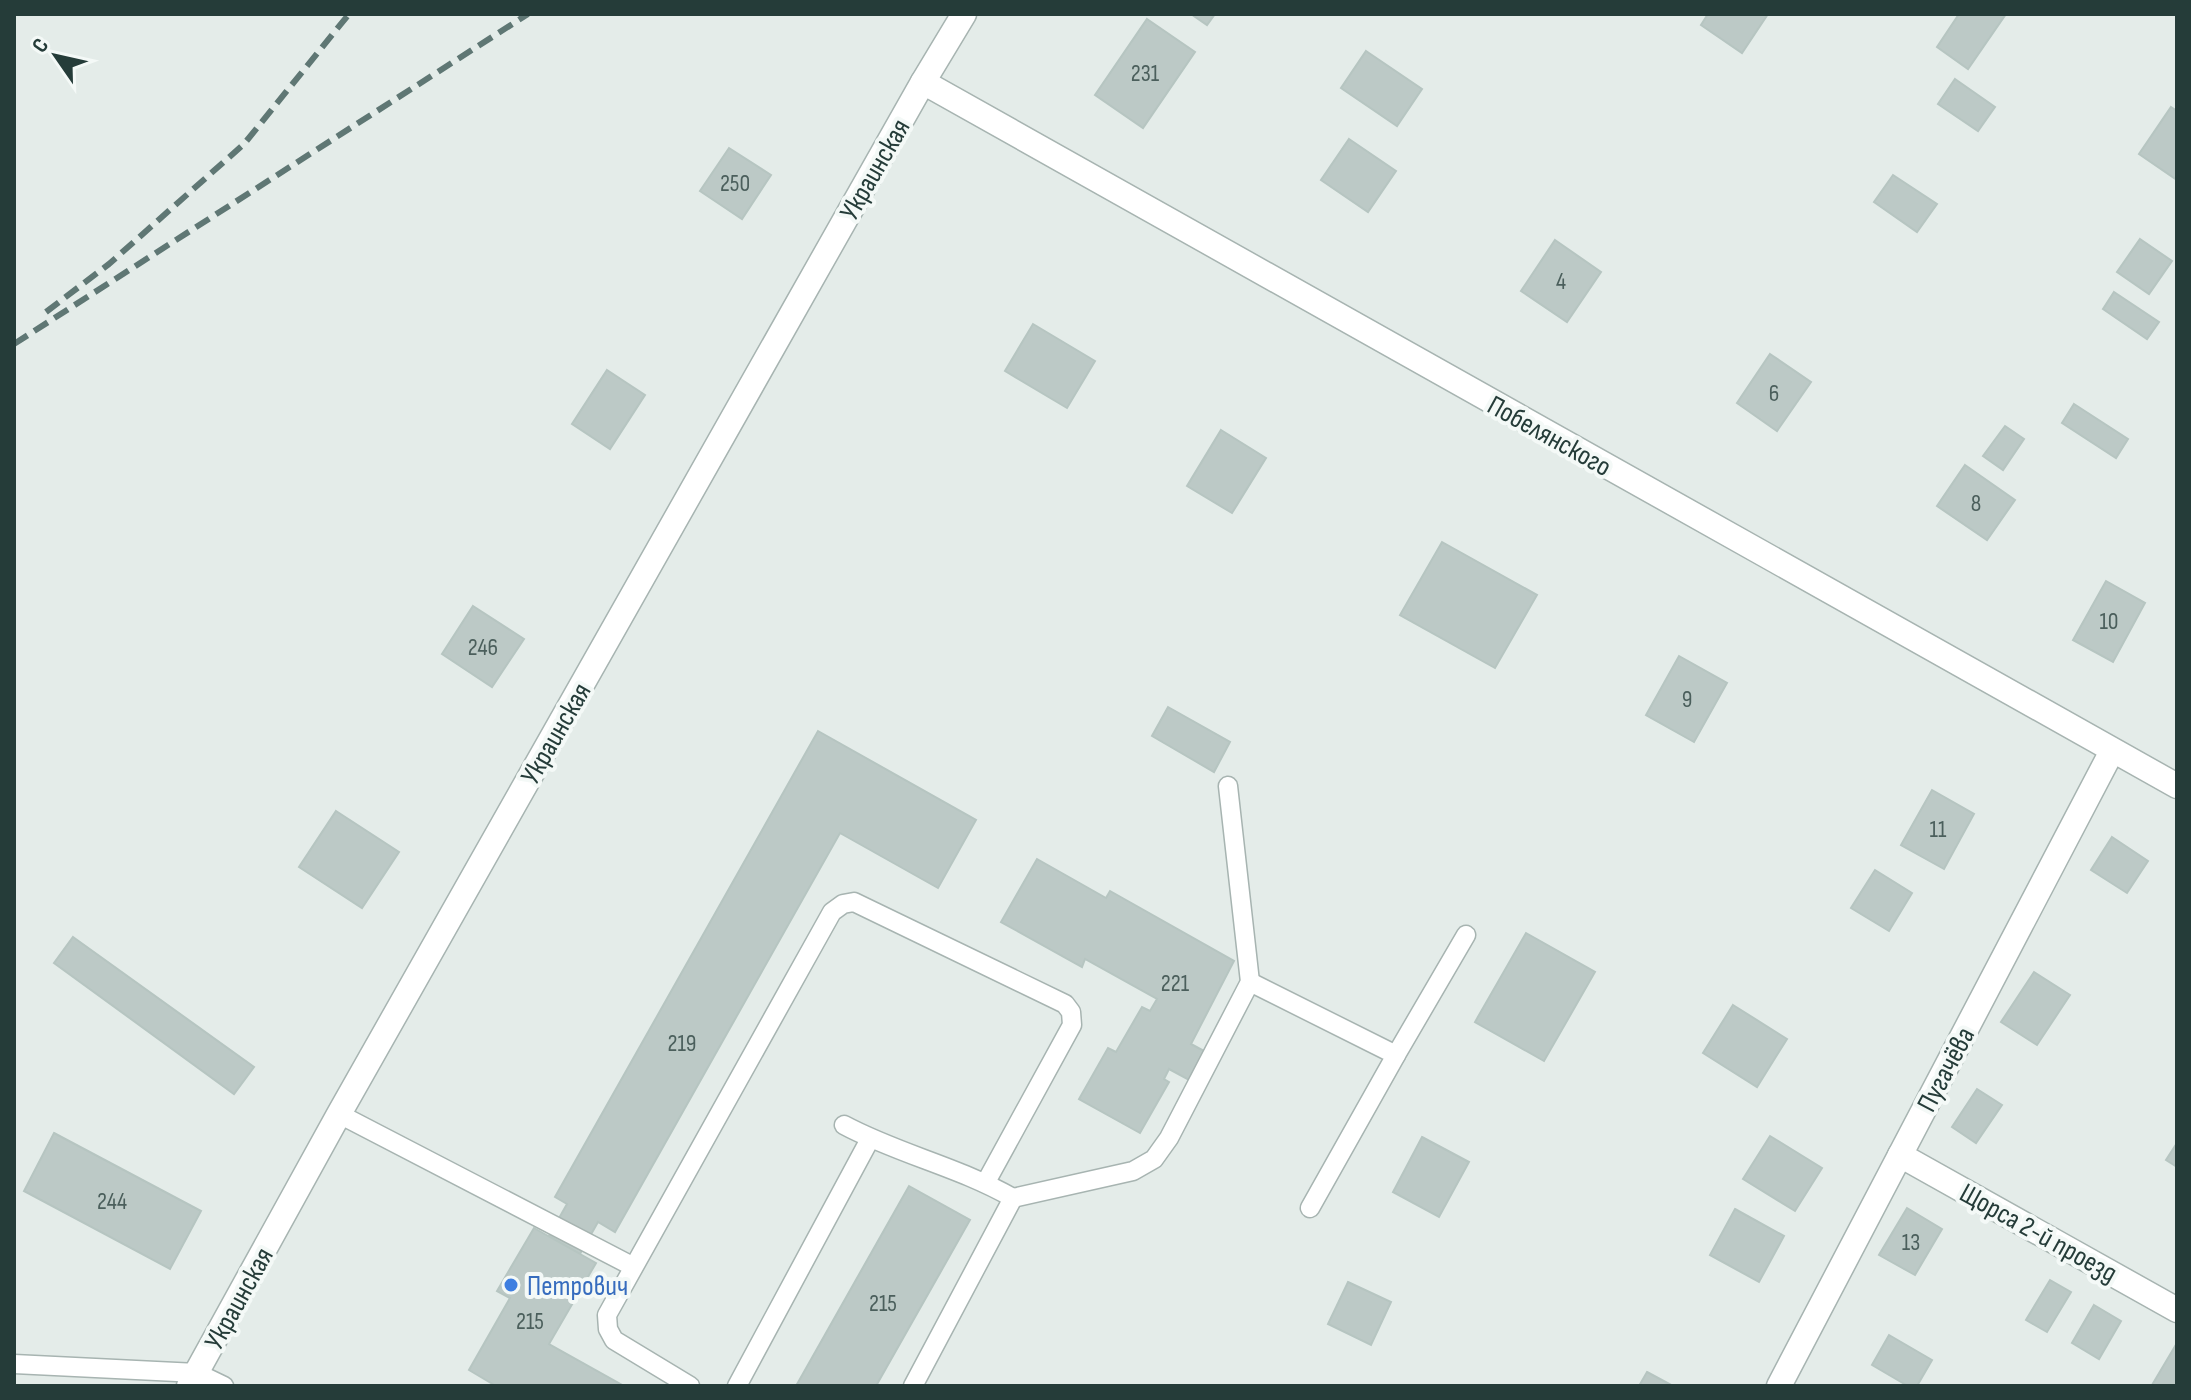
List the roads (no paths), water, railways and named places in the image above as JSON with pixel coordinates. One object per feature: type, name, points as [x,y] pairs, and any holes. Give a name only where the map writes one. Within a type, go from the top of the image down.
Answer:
[{"type":"street","name":"Украинская","points":[[193,1379],[339,1114],[964,14]]},
{"type":"street","name":"Побелянского","points":[[923,82],[2177,786]]},
{"type":"street","name":"Пугачёва","points":[[1779,1386],[2112,751]]},
{"type":"street","name":"Щорса 2-й проезд","points":[[1900,1155],[2177,1310]]},
{"type":"lane","points":[[844,1125],[870,1139],[986,1182],[1013,1198],[1133,1171],[1154,1159],[1169,1138],[1250,982],[1228,786]]},
{"type":"lane","points":[[690,1386],[614,1340],[608,1329],[607,1315],[832,912],[843,904],[854,902],[1065,1004],[1071,1012],[1072,1025],[986,1182]]},
{"type":"lane","points":[[1310,1208],[1466,935]]},
{"type":"lane","points":[[1250,982],[1396,1055]]},
{"type":"lane","points":[[339,1114],[632,1266]]},
{"type":"lane","points":[[737,1386],[870,1139]]},
{"type":"lane","points":[[913,1386],[1013,1198]]},
{"type":"lane","points":[[14,1364],[193,1379],[224,1386]]},
{"type":"railway","points":[[46,312],[109,264],[244,144],[349,14]]},
{"type":"railway","points":[[14,344],[528,14]]},
{"type":"place","name":"Петрович","points":[[511,1285]]}]
